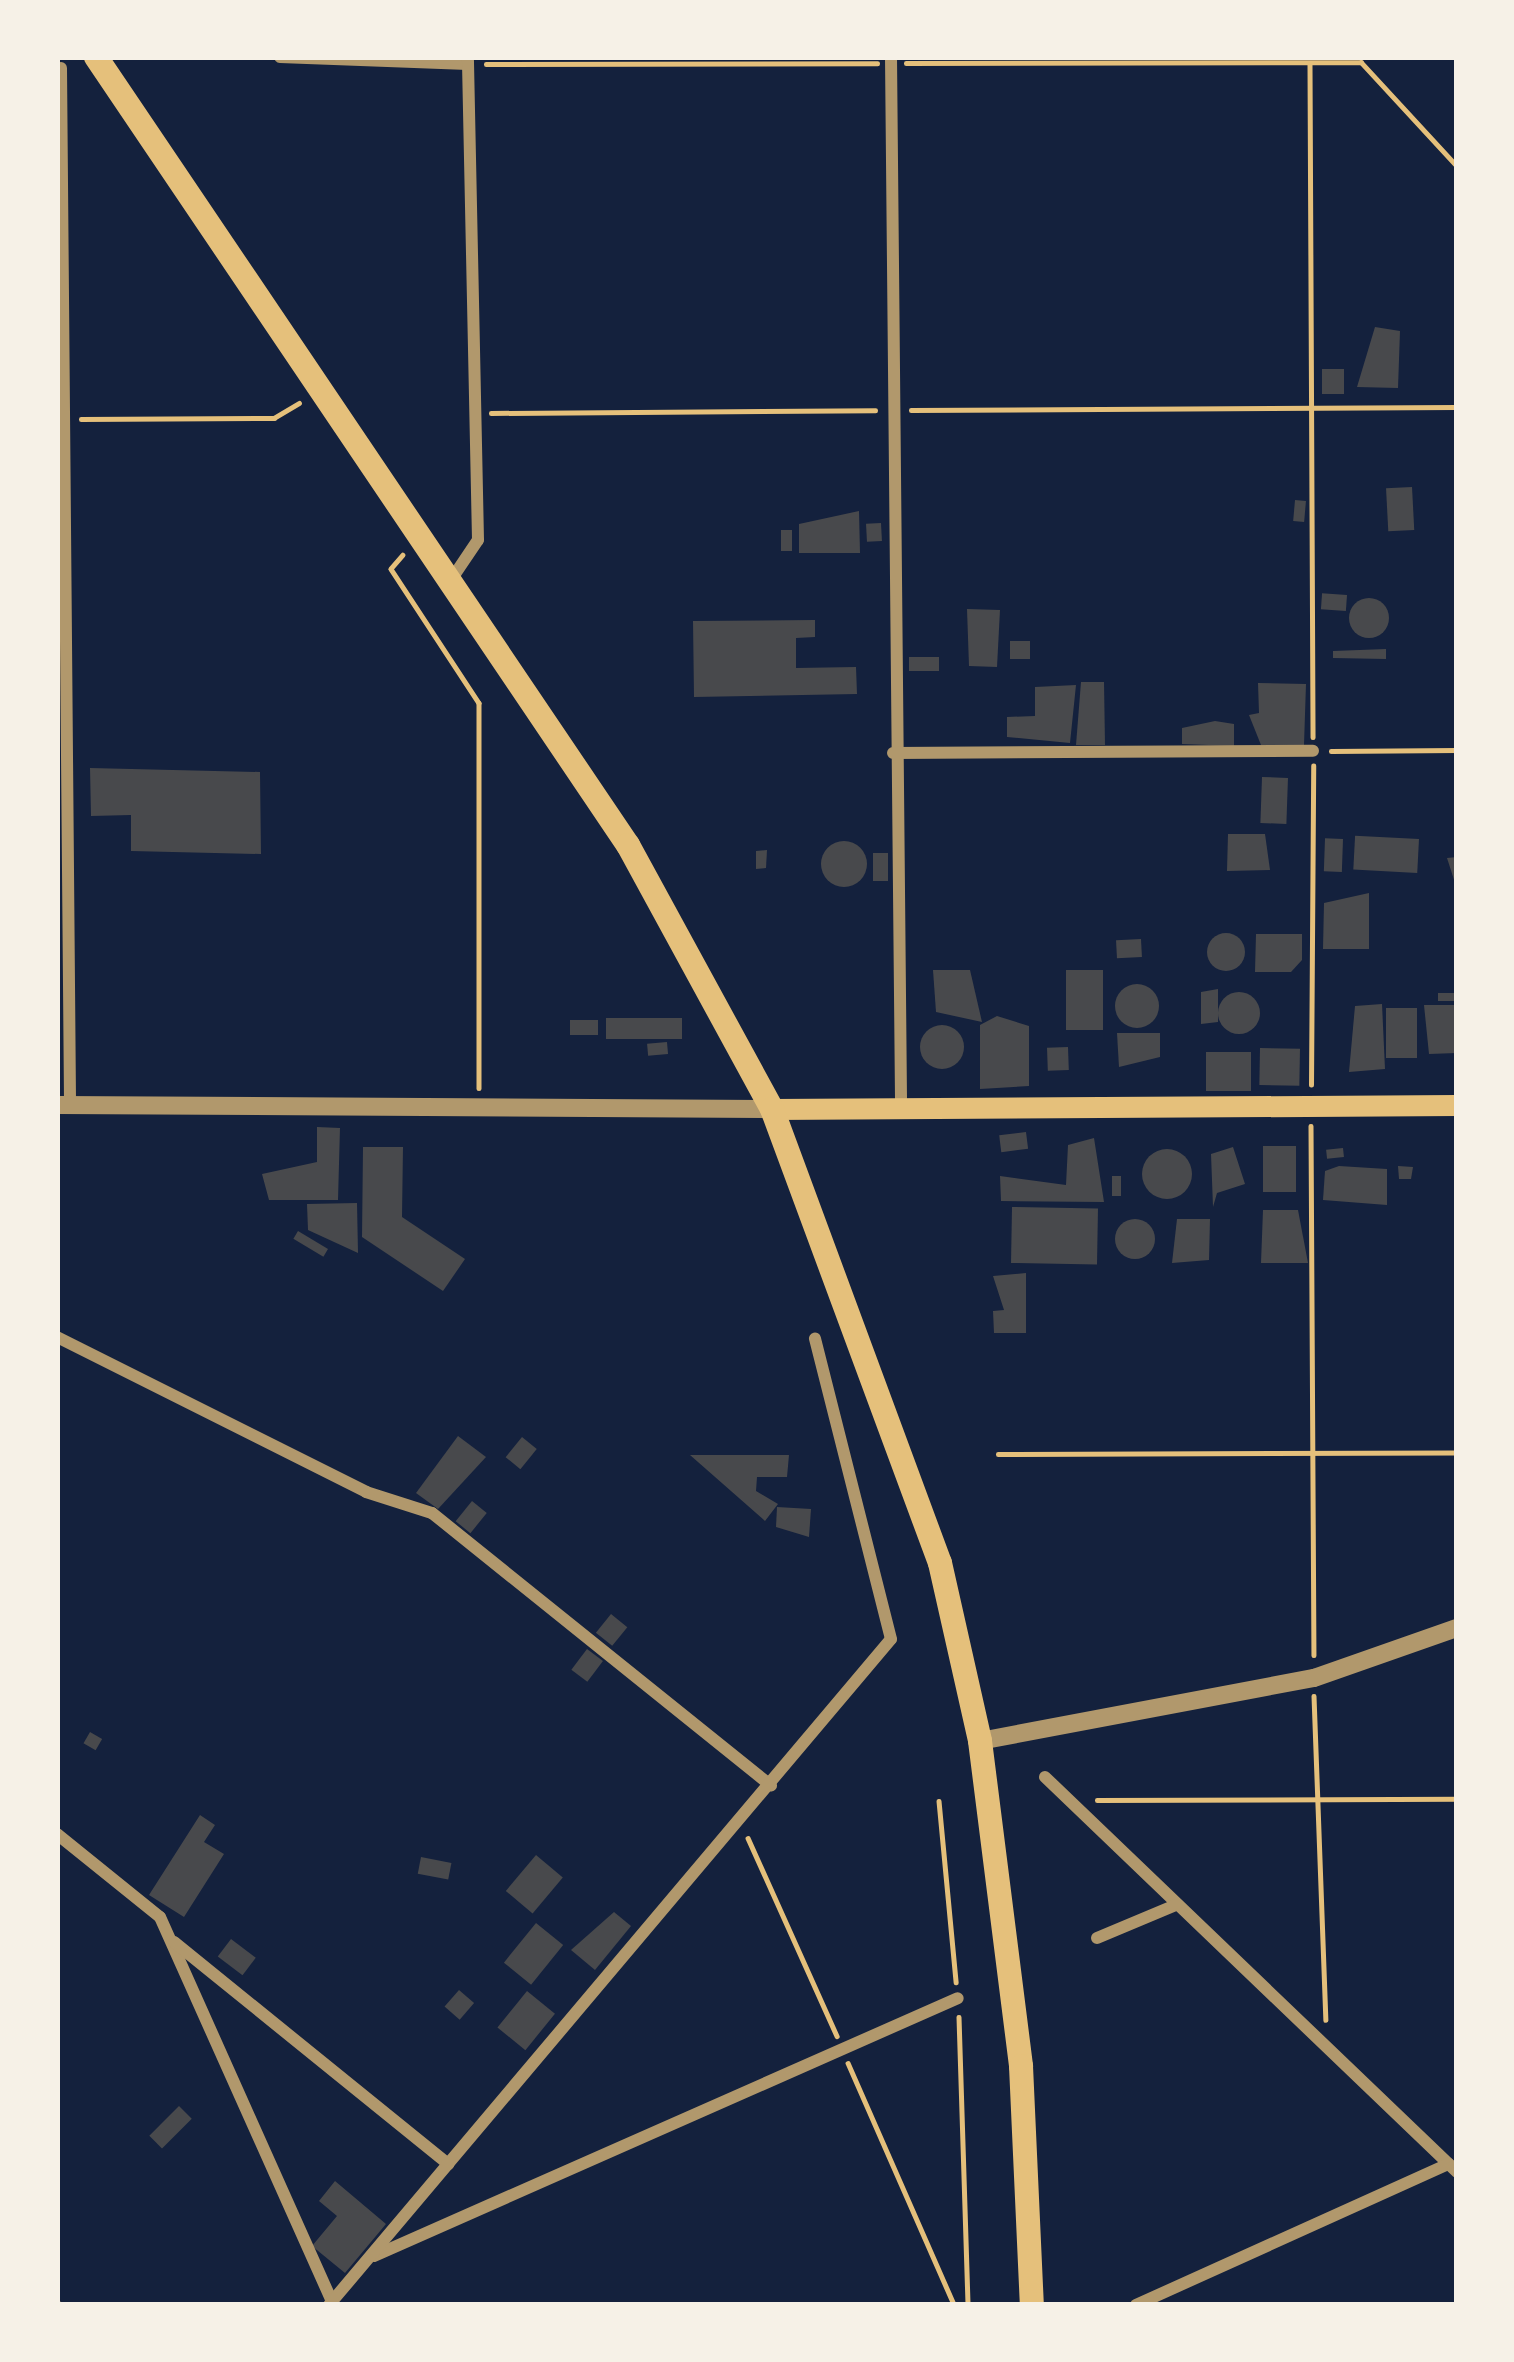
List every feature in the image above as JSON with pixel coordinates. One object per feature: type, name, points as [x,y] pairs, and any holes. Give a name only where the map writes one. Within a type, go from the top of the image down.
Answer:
[{"type":"highway","points":[[96,57],[447,586],[628,844],[772,1108],[940,1563],[980,1742],[1021,2066],[1032,2305]]},
{"type":"main road","points":[[772,1108],[1457,1106]]},
{"type":"street","points":[[77,57],[59,68],[64,419],[63,1105],[772,1108]]},
{"type":"street","points":[[280,57],[468,60],[478,540],[447,586]]},
{"type":"street","points":[[891,60],[893,753],[901,1108]]},
{"type":"street","points":[[893,753],[1312,751]]},
{"type":"street","points":[[57,1337],[366,1492],[432,1513],[771,1786]]},
{"type":"street","points":[[57,1834],[160,1917],[331,2303],[771,1786],[890,1639],[857,1469],[815,1338]]},
{"type":"street","points":[[980,1742],[1314,1678],[1457,1628]]},
{"type":"street","points":[[1045,1777],[1453,2168],[1136,2305]]},
{"type":"street","points":[[1097,1938],[1176,1904]]},
{"type":"street","points":[[169,1938],[448,2164]]},
{"type":"street","points":[[368,2259],[958,1998]]},
{"type":"path","points":[[468,60],[1361,62],[1457,166]]},
{"type":"path","points":[[1310,64],[1312,406]]},
{"type":"path","points":[[64,419],[274,418],[320,391]]},
{"type":"path","points":[[478,413],[1457,407]]},
{"type":"path","points":[[418,539],[391,568],[479,703],[479,1106]]},
{"type":"path","points":[[1312,751],[1457,750]]},
{"type":"path","points":[[1311,1107],[1316,1798],[1327,2048]]},
{"type":"path","points":[[998,1454],[1457,1452]]},
{"type":"path","points":[[1072,1801],[1457,1799]]},
{"type":"path","points":[[938,1801],[958,1998],[968,2305]]},
{"type":"building","points":[[1375,327],[1400,331],[1398,388],[1357,387]]},
{"type":"building","points":[[1322,369],[1344,369],[1344,394],[1322,394]]},
{"type":"building","points":[[1412,487],[1414,530],[1388,531],[1386,488]]},
{"type":"building","points":[[1295,500],[1306,501],[1304,522],[1293,521]]},
{"type":"building","points":[[859,511],[860,553],[799,553],[799,524]]},
{"type":"building","points":[[881,523],[882,541],[867,542],[866,524]]},
{"type":"building","points":[[781,530],[792,530],[792,551],[781,551]]},
{"type":"building","points":[[1322,593],[1347,595],[1346,611],[1321,609]]},
{"type":"building","points":[[1369,598],[1383,604],[1389,618],[1383,632],[1369,638],[1355,632],[1349,618],[1355,604]]},
{"type":"building","points":[[967,609],[1000,610],[997,667],[969,666]]},
{"type":"building","points":[[815,620],[815,637],[796,638],[796,668],[856,667],[857,694],[694,697],[693,621]]},
{"type":"building","points":[[1010,641],[1030,641],[1030,659],[1010,659]]},
{"type":"building","points":[[1386,649],[1386,659],[1333,658],[1333,651]]},
{"type":"building","points":[[909,657],[939,657],[939,671],[909,671]]},
{"type":"building","points":[[1081,682],[1104,682],[1105,745],[1076,745]]},
{"type":"building","points":[[1258,683],[1306,684],[1304,745],[1261,745],[1249,715],[1259,713]]},
{"type":"building","points":[[1076,685],[1070,743],[1007,737],[1007,717],[1035,716],[1035,687]]},
{"type":"building","points":[[1215,721],[1234,724],[1234,746],[1182,744],[1182,728]]},
{"type":"building","points":[[90,768],[260,772],[261,854],[131,851],[131,815],[91,816]]},
{"type":"building","points":[[1262,777],[1288,778],[1286,824],[1260,823]]},
{"type":"building","points":[[1228,834],[1265,834],[1270,870],[1227,871]]},
{"type":"building","points":[[1355,836],[1419,839],[1417,873],[1353,870]]},
{"type":"building","points":[[1325,838],[1343,839],[1342,872],[1324,871]]},
{"type":"building","points":[[844,841],[860,848],[867,864],[860,880],[844,887],[828,880],[821,864],[828,848]]},
{"type":"building","points":[[767,850],[766,868],[756,869],[756,851]]},
{"type":"building","points":[[873,853],[888,853],[888,881],[873,881]]},
{"type":"building","points":[[1457,857],[1457,886],[1456,886],[1447,858]]},
{"type":"building","points":[[1369,893],[1369,949],[1323,949],[1324,903]]},
{"type":"building","points":[[1226,933],[1239,939],[1245,952],[1239,965],[1226,971],[1213,965],[1207,952],[1213,939]]},
{"type":"building","points":[[1256,934],[1302,934],[1302,960],[1291,972],[1255,972]]},
{"type":"building","points":[[1141,939],[1142,957],[1117,958],[1116,940]]},
{"type":"building","points":[[933,970],[970,970],[982,1022],[936,1012]]},
{"type":"building","points":[[1066,970],[1103,970],[1103,1030],[1066,1030]]},
{"type":"building","points":[[1137,984],[1153,990],[1159,1006],[1153,1022],[1137,1028],[1121,1022],[1115,1006],[1121,990]]},
{"type":"building","points":[[1218,989],[1218,1022],[1201,1024],[1201,992]]},
{"type":"building","points":[[1239,992],[1254,998],[1260,1013],[1254,1028],[1239,1034],[1224,1028],[1218,1013],[1224,998]]},
{"type":"building","points":[[1438,993],[1457,993],[1457,1001],[1438,1001]]},
{"type":"building","points":[[1382,1004],[1385,1069],[1349,1072],[1355,1006]]},
{"type":"building","points":[[1424,1005],[1457,1005],[1457,1053],[1429,1054]]},
{"type":"building","points":[[1386,1008],[1417,1008],[1417,1058],[1386,1058]]},
{"type":"building","points":[[997,1016],[1029,1026],[1029,1086],[980,1089],[980,1025]]},
{"type":"building","points":[[606,1018],[682,1018],[682,1039],[606,1039]]},
{"type":"building","points":[[570,1020],[598,1020],[598,1035],[570,1035]]},
{"type":"building","points":[[942,1025],[958,1031],[964,1047],[958,1063],[942,1069],[926,1063],[920,1047],[926,1031]]},
{"type":"building","points":[[1117,1033],[1160,1033],[1160,1057],[1119,1067]]},
{"type":"building","points":[[667,1042],[668,1054],[648,1056],[647,1044]]},
{"type":"building","points":[[1068,1047],[1069,1070],[1048,1071],[1047,1048]]},
{"type":"building","points":[[1260,1048],[1300,1049],[1299,1086],[1259,1085]]},
{"type":"building","points":[[1206,1052],[1251,1052],[1251,1091],[1206,1091]]},
{"type":"building","points":[[317,1127],[340,1128],[338,1200],[269,1200],[262,1174],[317,1162]]},
{"type":"building","points":[[1026,1132],[1028,1149],[1001,1152],[999,1135]]},
{"type":"building","points":[[1094,1138],[1104,1202],[1001,1201],[1000,1176],[1066,1185],[1068,1145]]},
{"type":"building","points":[[1263,1146],[1296,1146],[1296,1192],[1263,1192]]},
{"type":"building","points":[[363,1147],[403,1147],[402,1217],[465,1259],[443,1291],[362,1237]]},
{"type":"building","points":[[1233,1147],[1245,1184],[1217,1193],[1213,1207],[1211,1154]]},
{"type":"building","points":[[1343,1148],[1344,1157],[1327,1159],[1326,1150]]},
{"type":"building","points":[[1167,1149],[1185,1156],[1192,1174],[1185,1192],[1167,1199],[1149,1192],[1142,1174],[1149,1156]]},
{"type":"building","points":[[1339,1166],[1387,1169],[1387,1205],[1323,1200],[1325,1171]]},
{"type":"building","points":[[1398,1166],[1413,1167],[1411,1179],[1399,1179]]},
{"type":"building","points":[[1112,1176],[1121,1176],[1121,1196],[1112,1196]]},
{"type":"building","points":[[357,1203],[358,1253],[308,1230],[307,1204]]},
{"type":"building","points":[[1012,1207],[1098,1209],[1097,1264],[1011,1263]]},
{"type":"building","points":[[1263,1210],[1298,1210],[1308,1263],[1261,1263]]},
{"type":"building","points":[[1135,1219],[1149,1225],[1155,1239],[1149,1253],[1135,1259],[1121,1253],[1115,1239],[1121,1225]]},
{"type":"building","points":[[1177,1219],[1210,1219],[1209,1260],[1172,1263]]},
{"type":"building","points":[[298,1231],[328,1249],[323,1257],[293,1239]]},
{"type":"building","points":[[1026,1273],[1026,1333],[994,1333],[993,1311],[1004,1310],[993,1276]]},
{"type":"building","points":[[458,1436],[486,1457],[438,1509],[416,1493]]},
{"type":"building","points":[[522,1437],[537,1449],[520,1469],[506,1457]]},
{"type":"building","points":[[690,1455],[789,1455],[787,1477],[757,1477],[756,1491],[778,1504],[765,1521]]},
{"type":"building","points":[[472,1501],[487,1513],[470,1533],[456,1521]]},
{"type":"building","points":[[777,1507],[811,1509],[809,1537],[776,1527]]},
{"type":"building","points":[[611,1614],[627,1627],[612,1646],[596,1633]]},
{"type":"building","points":[[587,1649],[603,1661],[587,1682],[571,1670]]},
{"type":"building","points":[[90,1732],[102,1739],[96,1750],[84,1743]]},
{"type":"building","points":[[200,1815],[215,1825],[204,1842],[224,1854],[184,1917],[149,1895]]},
{"type":"building","points":[[536,1855],[563,1877],[533,1914],[506,1891]]},
{"type":"building","points":[[421,1857],[451,1863],[448,1880],[418,1874]]},
{"type":"building","points":[[614,1912],[631,1926],[595,1970],[571,1950]]},
{"type":"building","points":[[536,1923],[563,1945],[531,1985],[504,1963]]},
{"type":"building","points":[[231,1939],[256,1958],[243,1975],[218,1957]]},
{"type":"building","points":[[459,1990],[474,2003],[460,2020],[445,2007]]},
{"type":"building","points":[[527,1991],[555,2014],[525,2050],[497,2028]]},
{"type":"building","points":[[179,2106],[192,2119],[162,2148],[149,2136]]},
{"type":"building","points":[[335,2181],[386,2224],[345,2273],[312,2246],[337,2216],[319,2201]]}]
